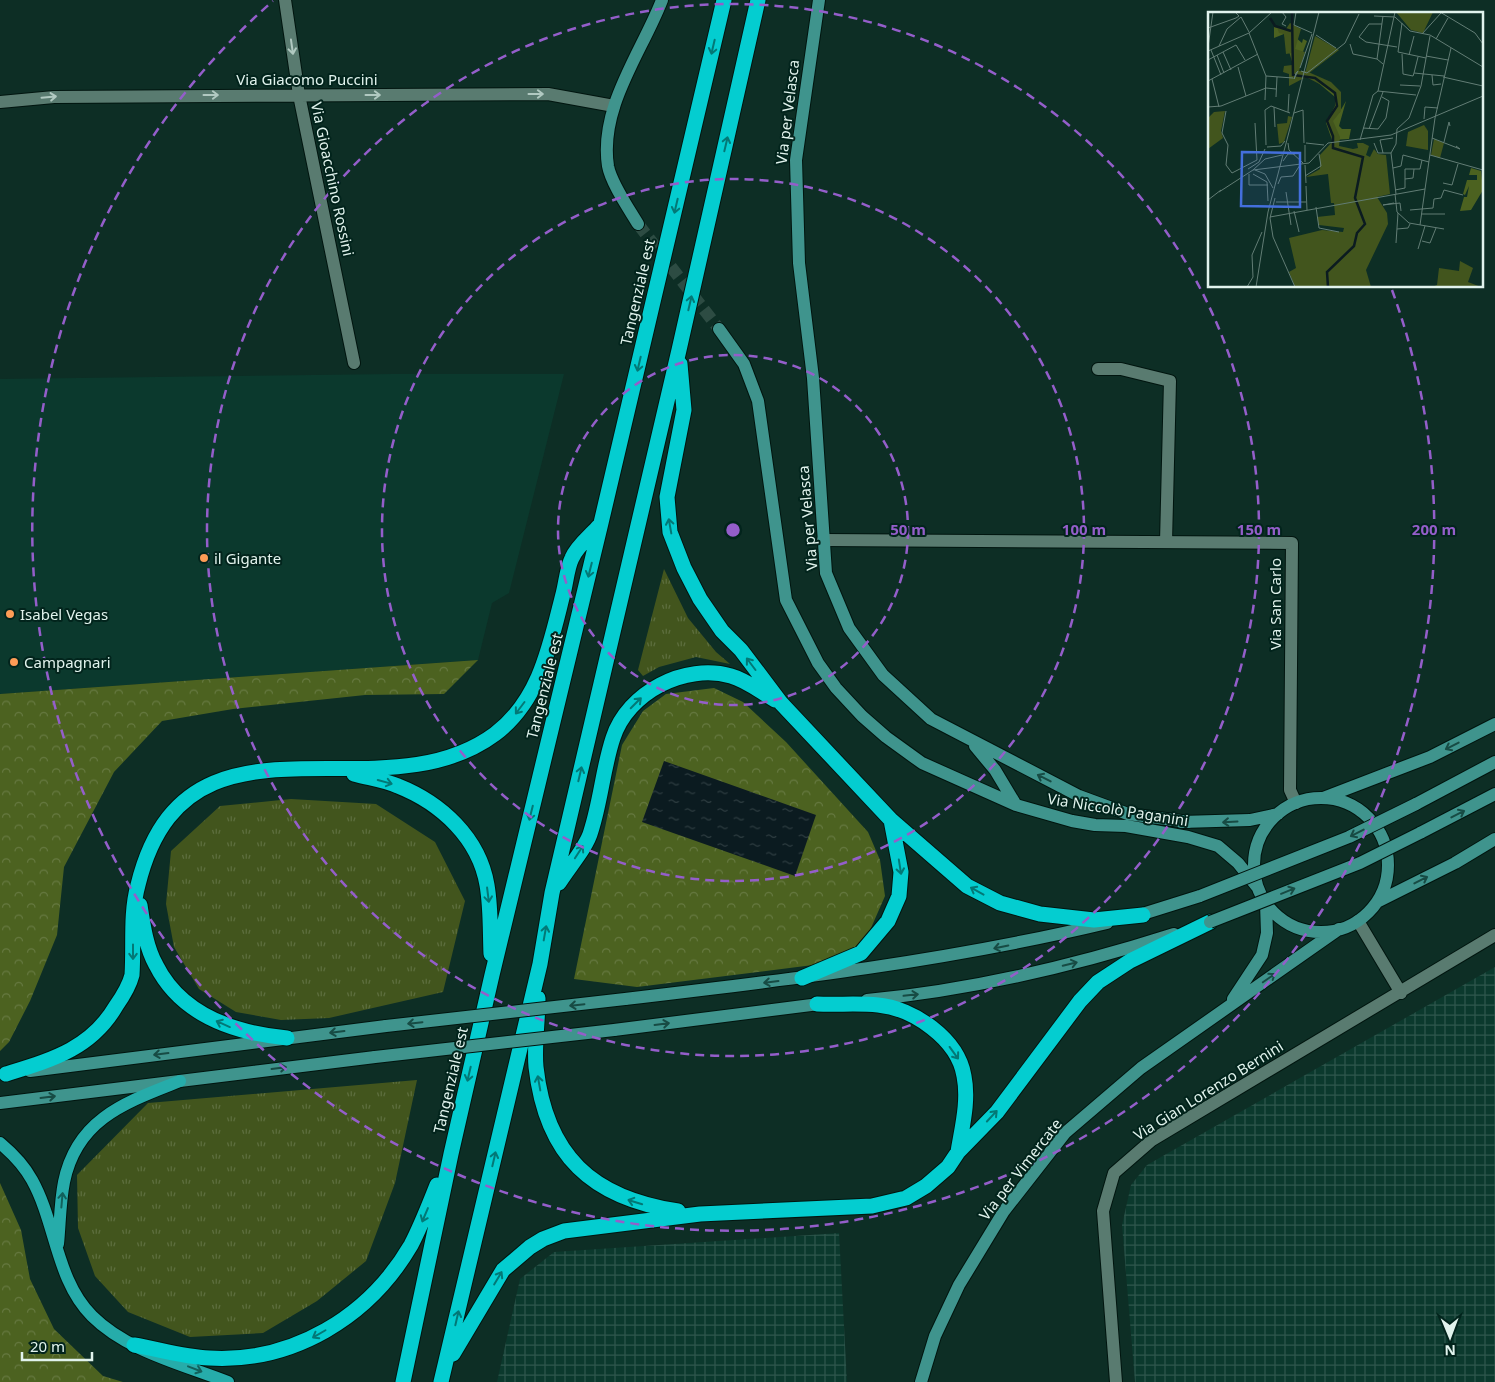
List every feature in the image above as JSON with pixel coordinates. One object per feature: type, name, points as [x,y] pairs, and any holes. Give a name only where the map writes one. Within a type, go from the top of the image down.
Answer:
[{"type":"highway","name":"Tangenziale est","points":[[403,1382],[451,1154],[492,975],[724,0]]},
{"type":"highway","points":[[443,1382],[540,964],[552,893],[679,350],[758,0]]},
{"type":"highway","points":[[679,350],[684,410],[667,497],[670,532],[684,568],[700,599],[722,631],[741,650],[781,703],[891,820],[922,844],[957,878],[1000,903],[1040,914],[1094,920],[1143,915]]},
{"type":"highway","points":[[3,1074],[50,1060],[79,1047],[94,1035],[110,1017],[130,984],[132,975],[133,914],[137,886],[154,838],[177,808],[204,786],[226,777],[274,768],[296,767],[338,770],[404,766],[453,756],[480,744],[508,723],[530,693],[547,658],[572,557],[601,523]]},
{"type":"highway","points":[[552,893],[591,833],[617,727],[635,704],[645,695],[673,678],[698,674],[720,674],[732,676],[781,703]]},
{"type":"highway","points":[[338,770],[396,785],[414,793],[448,816],[468,840],[482,867],[486,883],[492,975]]},
{"type":"highway","points":[[802,978],[862,953],[888,920],[899,896],[901,883],[901,872],[891,820]]},
{"type":"highway","points":[[137,886],[145,933],[155,964],[179,996],[194,1009],[234,1029],[256,1035],[287,1038]]},
{"type":"highway","points":[[446,1365],[503,1270],[521,1253],[543,1239],[564,1231],[589,1226],[700,1214],[885,1204],[906,1198],[926,1186],[948,1166],[958,1152],[996,1112],[1090,990],[1130,961],[1210,922]]},
{"type":"highway","points":[[540,964],[536,1066],[544,1110],[564,1151],[589,1178],[610,1192],[638,1204],[700,1214]]},
{"type":"highway","points":[[817,1004],[878,1005],[907,1011],[920,1018],[943,1039],[959,1060],[964,1074],[965,1114],[958,1152]]},
{"type":"highway","points":[[134,1345],[208,1358],[241,1358],[292,1348],[316,1336],[357,1308],[377,1290],[396,1265],[418,1230],[451,1154]]},
{"type":"main road","points":[[58,1249],[64,1182],[72,1159],[87,1134],[110,1111],[180,1080]]},
{"type":"main road","points":[[0,1143],[33,1180],[71,1286],[90,1314],[108,1329],[134,1345],[228,1382]]},
{"type":"street","name":"Via Gioacchino Rossini","points":[[285,0],[299,95],[354,363]]},
{"type":"street","points":[[638,224],[608,168],[607,141],[614,106],[662,0]]},
{"type":"street","name":"Via per Velasca","points":[[819,0],[796,160],[799,263],[813,378],[826,573],[849,628],[862,649],[883,675],[920,711],[972,742],[1079,796],[1108,808],[1128,814],[1189,822]]},
{"type":"street","name":"Via Giacomo Puccini","points":[[0,102],[54,97],[548,94],[614,106]]},
{"type":"street","name":"Via Niccolò Paganini","points":[[719,329],[744,364],[758,401],[786,600],[818,663],[836,688],[862,716],[906,753],[922,763],[1016,805],[1072,822],[1126,826],[1188,837],[1218,846],[1238,863],[1258,888]]},
{"type":"street","points":[[1098,369],[1121,369],[1170,381],[1166,542]]},
{"type":"street","name":"Via San Carlo","points":[[823,540],[1292,543],[1290,790],[1296,803]]},
{"type":"street","points":[[1495,724],[1430,757],[1323,798],[1296,803],[1278,814],[1264,829],[1256,848],[1254,868],[1258,888],[1266,903],[1280,918],[1298,928],[1318,932],[1338,929],[1358,921],[1377,902],[1455,863],[1495,838]]},
{"type":"street","points":[[972,742],[995,770],[1016,805]]},
{"type":"street","points":[[3,1074],[386,1026],[802,978],[993,949],[1143,915],[1200,896],[1349,837],[1495,762]]},
{"type":"street","points":[[0,1103],[817,1004],[925,994],[1040,972],[1114,953],[1210,922],[1360,863],[1495,794]]},
{"type":"street","points":[[1323,798],[1343,801],[1361,811],[1379,831],[1385,843],[1389,863],[1386,883],[1377,902]]},
{"type":"street","name":"Via per Velasca","points":[[1126,826],[1250,820],[1278,814]]},
{"type":"street","name":"Via per Vimercate","points":[[1229,1006],[1262,954],[1267,933],[1266,903]]},
{"type":"street","points":[[1358,921],[1401,993]]},
{"type":"street","name":"Via per Vimercate","points":[[921,1382],[935,1336],[959,1285],[1004,1211],[1065,1133],[1141,1068],[1338,929]]},
{"type":"street","name":"Via Gian Lorenzo Bernini","points":[[1116,1382],[1103,1211],[1114,1173],[1152,1140],[1401,993],[1495,934]]},
{"type":"shaded area","points":[[394,374],[564,374],[509,593],[492,603],[478,660],[0,694],[0,379]]},
{"type":"shaded area","points":[[1495,967],[1495,1382],[1135,1382],[1122,1225],[1131,1185],[1147,1165]]},
{"type":"shaded area","points":[[839,1233],[847,1382],[497,1382],[520,1279],[554,1252]]},
{"type":"green space","points":[[664,569],[688,618],[716,652],[730,664],[696,657],[659,667],[643,676],[638,670]]},
{"type":"green space","points":[[478,660],[444,694],[365,695],[233,709],[162,721],[114,772],[64,867],[57,935],[30,1001],[9,1042],[0,1051],[0,694]]},
{"type":"green space","points":[[714,688],[743,702],[786,742],[868,832],[880,860],[885,896],[871,928],[859,948],[821,964],[637,987],[574,979],[622,745],[643,711],[666,694]]},
{"type":"green space","points":[[291,799],[376,804],[435,842],[465,901],[443,992],[329,1018],[281,1020],[236,1012],[199,989],[174,947],[166,904],[171,851],[220,806]]},
{"type":"green space","points":[[417,1080],[395,1183],[366,1261],[317,1301],[263,1333],[190,1337],[128,1312],[95,1276],[78,1228],[77,1175],[148,1103]]},
{"type":"green space","points":[[0,1183],[21,1230],[30,1279],[54,1329],[103,1376],[123,1382],[0,1382]]},
{"type":"water","points":[[664,761],[816,815],[795,876],[642,822]]},
{"type":"tunnel","points":[[638,224],[719,329]]},
{"type":"place","name":"il Gigante","points":[[204,558]]},
{"type":"place","name":"Isabel Vegas","points":[[10,614]]},
{"type":"place","name":"Campagnari","points":[[14,662]]}]
